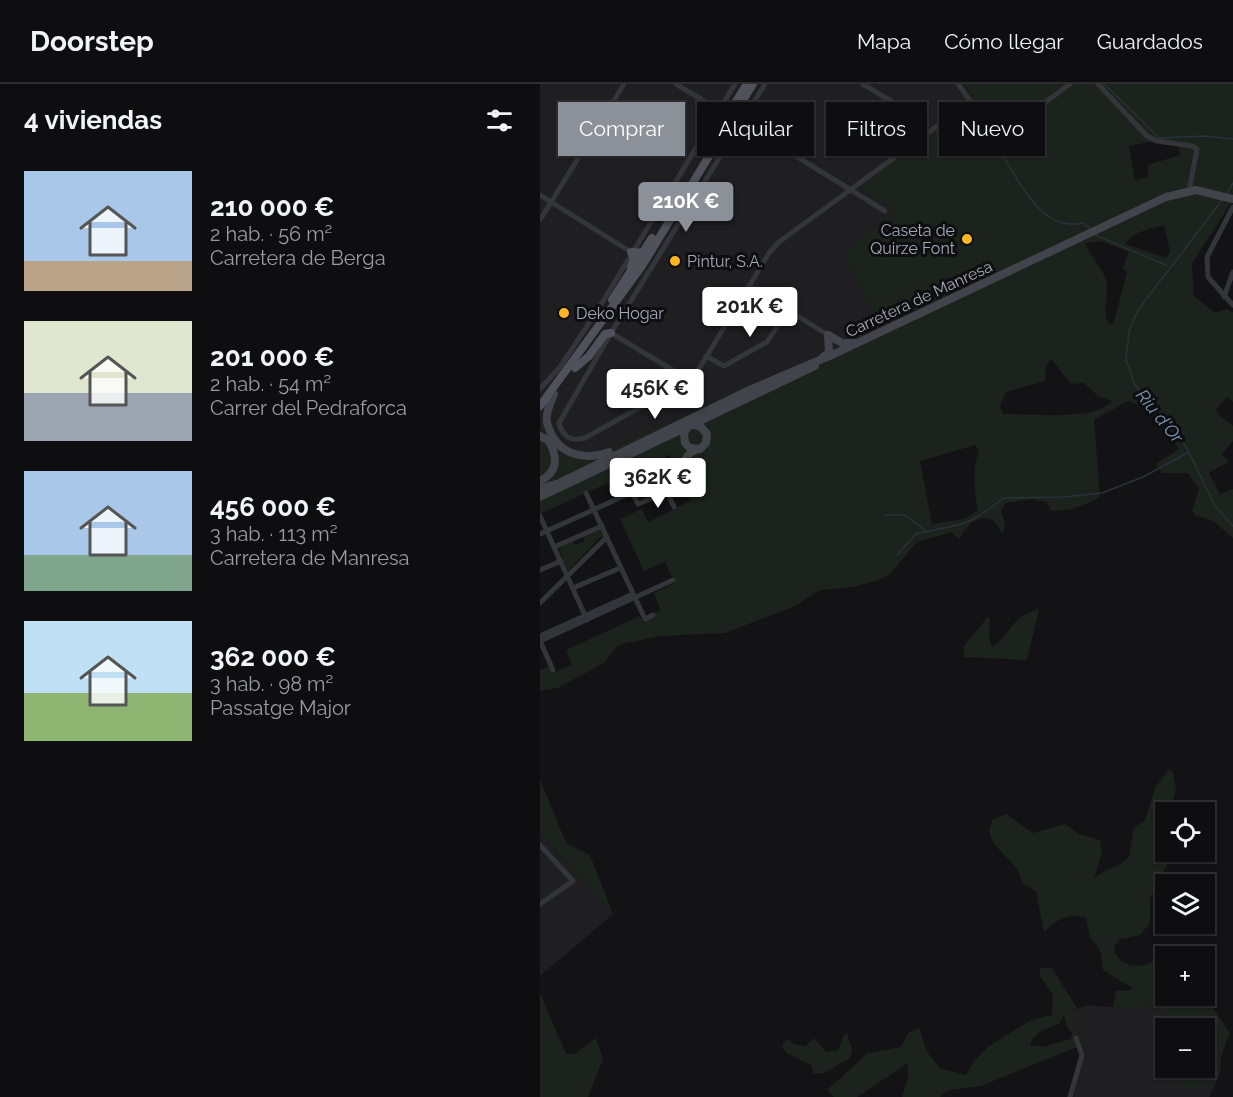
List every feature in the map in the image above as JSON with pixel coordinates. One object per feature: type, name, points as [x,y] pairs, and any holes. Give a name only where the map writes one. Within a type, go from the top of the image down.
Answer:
[{"type":"main road","points":[[742,102],[750,84]]},
{"type":"main road","points":[[739,102],[750,84]]},
{"type":"main road","points":[[738,102],[750,84]]},
{"type":"main road","points":[[540,399],[575,354],[642,254],[703,156]]},
{"type":"main road","points":[[631,252],[646,254],[709,156]]},
{"type":"main road","name":"Carretera de Manresa","points":[[638,442],[733,397],[834,354],[1166,197],[1189,191],[1213,192],[1233,199]]},
{"type":"main road","points":[[540,406],[642,266],[668,221]]},
{"type":"main road","points":[[626,278],[634,259],[631,252]]},
{"type":"main road","points":[[540,411],[574,368],[609,313]]},
{"type":"main road","points":[[574,368],[589,356],[605,333],[611,333]]},
{"type":"main road","points":[[828,335],[842,343],[856,343]]},
{"type":"main road","points":[[821,358],[829,352],[828,335]]},
{"type":"main road","points":[[540,493],[551,492],[651,445],[812,367],[834,354]]},
{"type":"main road","points":[[554,394],[547,413],[548,426],[564,450],[579,457],[593,458],[683,425],[700,426],[707,435]]},
{"type":"main road","points":[[680,466],[689,426],[733,397]]},
{"type":"main road","points":[[680,466],[691,452],[700,449],[706,443],[709,424],[725,409]]},
{"type":"main road","points":[[540,436],[549,441],[556,460],[554,469],[540,482]]},
{"type":"main road","points":[[651,445],[673,437],[694,449],[700,449]]},
{"type":"main road","points":[[540,493],[638,442]]},
{"type":"street","points":[[540,220],[624,84]]},
{"type":"street","points":[[676,84],[706,102]]},
{"type":"street","points":[[724,102],[735,84]]},
{"type":"street","points":[[752,102],[765,84]]},
{"type":"street","points":[[863,84],[892,102]]},
{"type":"street","points":[[958,84],[970,102]]},
{"type":"street","points":[[1045,102],[1070,84]]},
{"type":"street","points":[[1100,85],[1147,136],[1157,141],[1192,146],[1197,149],[1189,191]]},
{"type":"street","points":[[540,389],[560,367],[597,312],[697,146]]},
{"type":"street","points":[[717,156],[559,423],[562,432],[569,438],[585,438],[689,380],[769,253],[779,242],[894,156]]},
{"type":"street","points":[[798,156],[885,211]]},
{"type":"street","points":[[540,195],[631,252]]},
{"type":"street","points":[[1233,207],[1207,257],[1208,277],[1224,297],[1233,304]]},
{"type":"street","points":[[1224,297],[1233,272]]},
{"type":"street","points":[[749,286],[828,335]]},
{"type":"street","points":[[706,356],[724,366],[767,342],[788,310]]},
{"type":"street","points":[[611,333],[689,380]]},
{"type":"street","points":[[540,534],[661,479],[680,466]]},
{"type":"street","points":[[661,479],[674,507]]},
{"type":"street","points":[[586,492],[645,619],[653,615]]},
{"type":"street","points":[[632,492],[638,504],[667,492]]},
{"type":"street","points":[[540,516],[586,618]]},
{"type":"street","points":[[554,547],[602,526]]},
{"type":"street","points":[[540,603],[607,537]]},
{"type":"street","points":[[540,570],[561,561]]},
{"type":"street","points":[[573,588],[620,568]]},
{"type":"street","points":[[553,670],[542,650],[540,641],[673,580]]},
{"type":"street","points":[[540,636],[586,618]]},
{"type":"street","points":[[540,845],[573,881],[540,904]]},
{"type":"street","points":[[1070,1097],[1082,1055],[1076,1038]]},
{"type":"shaded area","points":[[540,84],[963,84],[975,102],[939,102],[939,156],[970,156],[917,192],[845,253],[861,290],[884,324],[584,461],[560,450],[540,418]]},
{"type":"shaded area","points":[[963,84],[1233,84],[1233,200],[1192,263],[1194,296],[1215,313],[1227,309],[1233,312],[1233,402],[1227,397],[1216,409],[1218,414],[1233,426],[1233,441],[1221,455],[1229,461],[1209,473],[1220,494],[1233,489],[1233,538],[1213,521],[1195,515],[1192,511],[1199,489],[1188,473],[1161,473],[1156,464],[1179,449],[1151,414],[1137,404],[1128,401],[1094,420],[1100,497],[1094,500],[1058,511],[1051,511],[1047,502],[1032,499],[1006,503],[1001,510],[1005,525],[1003,534],[993,520],[981,518],[964,530],[959,540],[952,532],[917,542],[889,575],[879,580],[853,587],[820,590],[795,606],[725,633],[660,636],[618,645],[604,663],[558,688],[540,691],[540,670],[549,666],[552,673],[572,665],[566,650],[640,616],[643,622],[661,610],[654,593],[675,583],[665,562],[644,571],[620,519],[642,509],[648,522],[690,501],[678,475],[682,469],[678,462],[674,465],[669,455],[540,514],[540,418],[560,450],[584,461],[883,324],[861,290],[845,253],[895,210],[864,191],[863,182],[900,156],[927,156],[927,137],[939,129],[939,156],[1045,156],[1045,102],[975,102]],"holes":[[[1148,142],[1178,144],[1180,155],[1148,165],[1148,177],[1135,180],[1129,146]],[[1164,225],[1170,252],[1166,258],[1126,244],[1137,233]],[[1100,241],[1129,252],[1123,268],[1127,272],[1113,325],[1108,323],[1106,317],[1106,280],[1085,243]],[[1051,359],[1071,384],[1084,383],[1099,397],[1112,401],[1104,407],[1078,414],[1003,414],[1000,406],[1006,392],[1045,381],[1046,366]],[[975,445],[979,450],[974,480],[978,511],[964,519],[932,524],[920,461]]]},
{"type":"shaded area","points":[[600,529],[603,537],[600,537],[568,571],[559,548],[573,541],[575,545],[585,541],[583,536]]},
{"type":"shaded area","points":[[1039,609],[1027,660],[964,657],[964,646],[987,618],[990,617],[989,638],[992,647],[1021,617]]},
{"type":"shaded area","points":[[1168,770],[1173,772],[1176,788],[1173,802],[1155,802],[1155,862],[1168,862],[1162,874],[1155,874],[1155,889],[1150,899],[1150,923],[1140,935],[1120,939],[1114,947],[1119,958],[1129,965],[1155,962],[1155,1006],[1212,1006],[1230,1033],[1221,1056],[1220,1073],[1215,1085],[1208,1082],[1205,1087],[1191,1089],[1180,1082],[1179,1078],[1215,1078],[1215,1018],[1168,1018],[1167,1014],[1150,1004],[1134,1009],[1113,1007],[1116,991],[1132,988],[1103,970],[1101,954],[1098,946],[1090,938],[1086,918],[1074,916],[1063,918],[1044,932],[1036,891],[1022,883],[1020,875],[996,846],[989,831],[992,820],[1006,814],[1033,833],[1065,824],[1079,834],[1100,840],[1102,852],[1094,879],[1122,863],[1129,856],[1134,827],[1145,821],[1155,788]]},
{"type":"shaded area","points":[[540,779],[566,843],[590,855],[613,914],[540,833]]},
{"type":"shaded area","points":[[540,833],[613,914],[540,976]]},
{"type":"shaded area","points":[[1040,968],[1052,968],[1077,1008],[1070,1011],[1075,1024],[1072,1026],[1082,1045],[981,1086],[949,1090],[940,1097],[902,1097],[908,1078],[908,1063],[857,1097],[834,1097],[827,1090],[868,1053],[901,1047],[908,1033],[919,1028],[927,1052],[940,1068],[966,1075],[974,1061],[989,1046],[1031,1020],[1052,1015],[1053,995],[1040,976]],"holes":[[[1064,1014],[1067,1027],[1072,1033],[1071,1039],[1043,1047],[1030,1045],[1038,1034],[1060,1023]]]},
{"type":"shaded area","points":[[540,993],[566,1054],[575,1054],[596,1038],[603,1059],[588,1097],[540,1097]]},
{"type":"shaded area","points":[[1150,1004],[1167,1014],[1168,1018],[1155,1018],[1155,1078],[1179,1078],[1180,1082],[1208,1082],[1215,1085],[1209,1097],[1073,1097],[1084,1053],[1072,1026],[1070,1011],[1088,1005],[1134,1009]]},
{"type":"shaded area","points":[[847,1034],[852,1049],[850,1058],[824,1073],[813,1074],[812,1066],[787,1053],[782,1046],[784,1041],[789,1039],[793,1044],[805,1046],[814,1038],[826,1052],[838,1050],[844,1035]]},
{"type":"waterway","name":"Riu d'Or","points":[[1104,84],[1159,138],[1205,136],[1233,139]]},
{"type":"waterway","points":[[1003,156],[1031,200],[1042,211],[1054,220],[1068,224],[1083,223],[1091,229]]},
{"type":"waterway","name":"Riu d'Or","points":[[1226,195],[1233,183]]},
{"type":"waterway","name":"Riu d'Or","points":[[1223,199],[1138,310],[1129,331],[1126,360],[1135,385],[1169,422],[1188,450],[1215,506],[1233,526]]},
{"type":"waterway","points":[[1095,235],[1168,266]]},
{"type":"waterway","points":[[897,555],[916,534],[962,524],[976,518],[1004,498],[1064,497],[1102,493],[1143,477],[1189,452]]},
{"type":"waterway","points":[[885,515],[905,515],[926,531]]},
{"type":"place","name":"Caseta de Quirze Font","points":[[967,239]]},
{"type":"place","name":"Pintur, S.A.","points":[[675,261]]},
{"type":"place","name":"Deko Hogar","points":[[564,313]]}]
